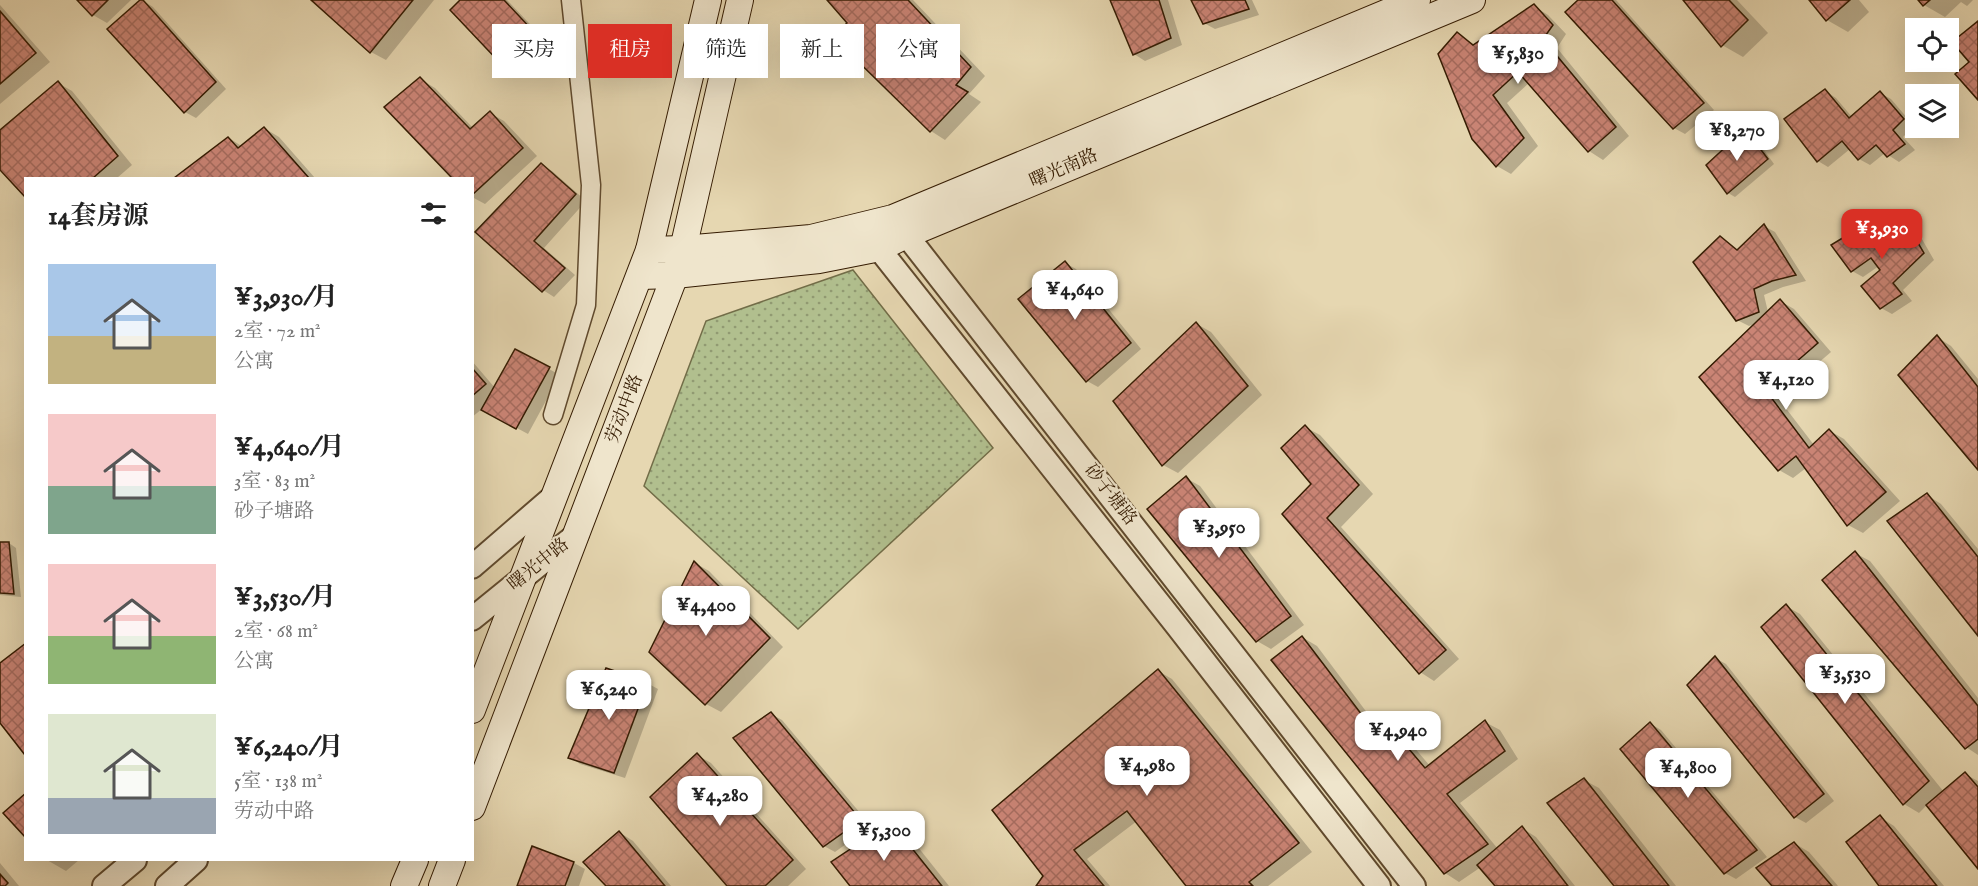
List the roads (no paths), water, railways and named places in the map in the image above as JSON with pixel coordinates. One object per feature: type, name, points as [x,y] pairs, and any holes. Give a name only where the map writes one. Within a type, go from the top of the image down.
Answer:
[{"type":"main road","name":"劳动中路","points":[[474,705],[650,250],[708,0]]},
{"type":"main road","name":"劳动中路","points":[[474,802],[675,275],[683,249],[740,0]]},
{"type":"main road","name":"曙光南路","points":[[640,276],[675,275],[819,260],[880,248],[899,226],[1418,0]]},
{"type":"main road","name":"曙光南路","points":[[650,250],[811,238],[860,227],[899,226],[1472,0]]},
{"type":"main road","points":[[404,886],[415,861]]},
{"type":"main road","points":[[442,886],[452,861]]},
{"type":"street","points":[[553,416],[586,305],[591,185],[571,0]]},
{"type":"street","name":"砂子塘路","points":[[899,226],[1414,886]]},
{"type":"street","name":"砂子塘路","points":[[860,227],[880,248],[1379,886]]},
{"type":"street","points":[[474,565],[554,496]]},
{"type":"street","name":"曙光中路","points":[[474,617],[577,534]]},
{"type":"street","points":[[104,886],[134,861]]},
{"type":"street","points":[[167,886],[194,861]]}]
